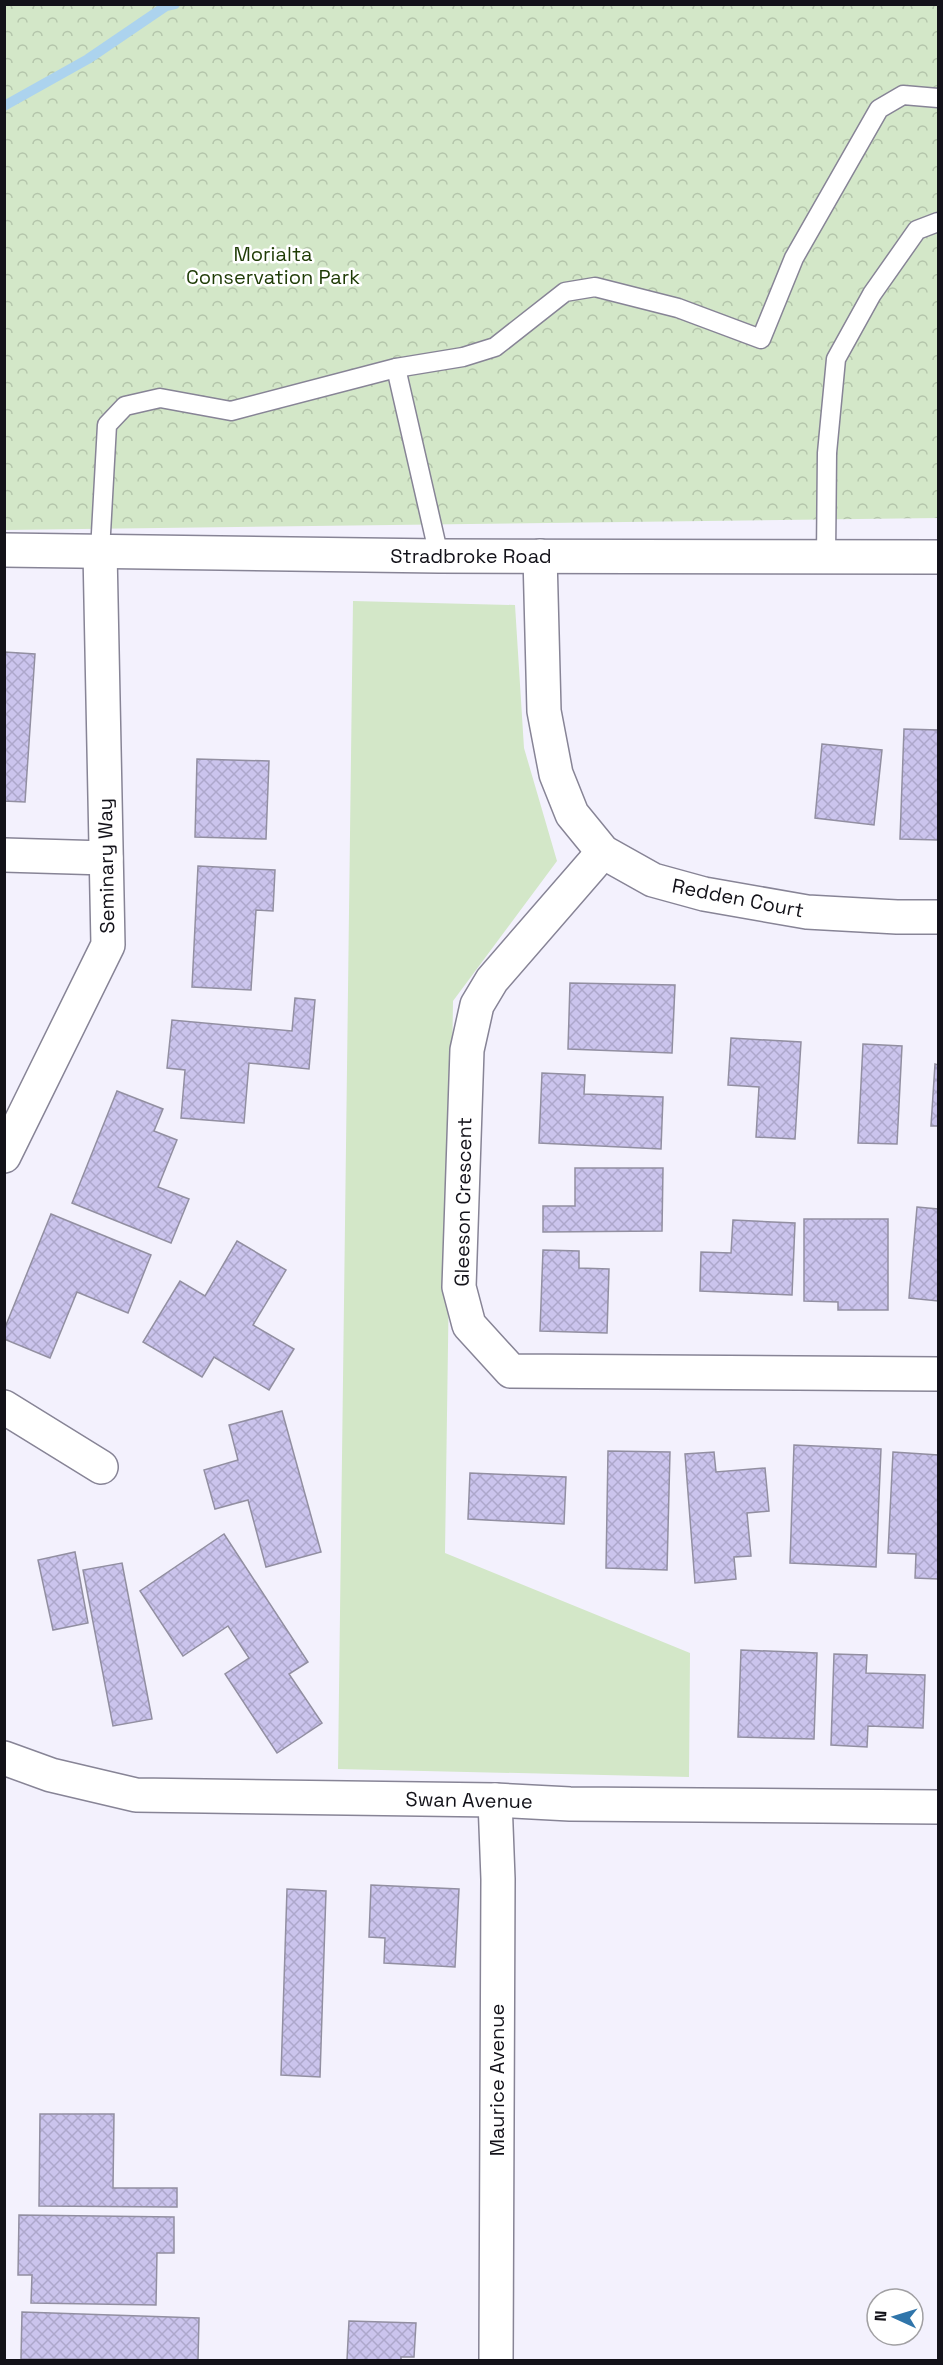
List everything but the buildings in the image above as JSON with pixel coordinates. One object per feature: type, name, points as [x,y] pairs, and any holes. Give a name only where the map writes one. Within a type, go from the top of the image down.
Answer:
[{"type":"street","name":"Stradbroke Road","points":[[4,550],[440,556],[939,557]]},
{"type":"street","name":"Seminary Way","points":[[4,1156],[108,945],[100,551]]},
{"type":"street","name":"Redden Court","points":[[540,556],[544,711],[556,774],[572,814],[603,852],[653,880],[704,894],[807,912],[897,918],[939,917]]},
{"type":"street","name":"Gleeson Crescent","points":[[603,852],[492,980],[477,1005],[467,1050],[459,1287],[469,1325],[490,1351],[511,1371],[939,1374]]},
{"type":"street","points":[[4,855],[106,858]]},
{"type":"street","points":[[4,1407],[101,1467]]},
{"type":"street","name":"Swan Avenue","points":[[4,1758],[51,1774],[136,1795],[495,1800],[570,1804],[939,1807]]},
{"type":"street","name":"Maurice Avenue","points":[[495,1800],[498,1879],[496,2361]]},
{"type":"lane","points":[[100,551],[106,426],[124,406],[160,398],[231,411],[396,368],[463,357],[495,347],[565,292],[595,287],[678,308],[761,339],[794,258],[879,109],[903,95],[939,98]]},
{"type":"lane","points":[[826,557],[827,453],[836,359],[872,294],[917,230],[939,222]]},
{"type":"lane","points":[[396,368],[440,556]]},
{"type":"green space","name":"Morialta Conservation Park","points":[[4,5],[938,5],[938,518],[5,530]]},
{"type":"green space","points":[[353,601],[515,605],[524,748],[557,861],[453,1001],[445,1553],[690,1653],[689,1777],[338,1769]]},
{"type":"waterway","points":[[4,106],[88,59],[166,6],[175,4]]}]
